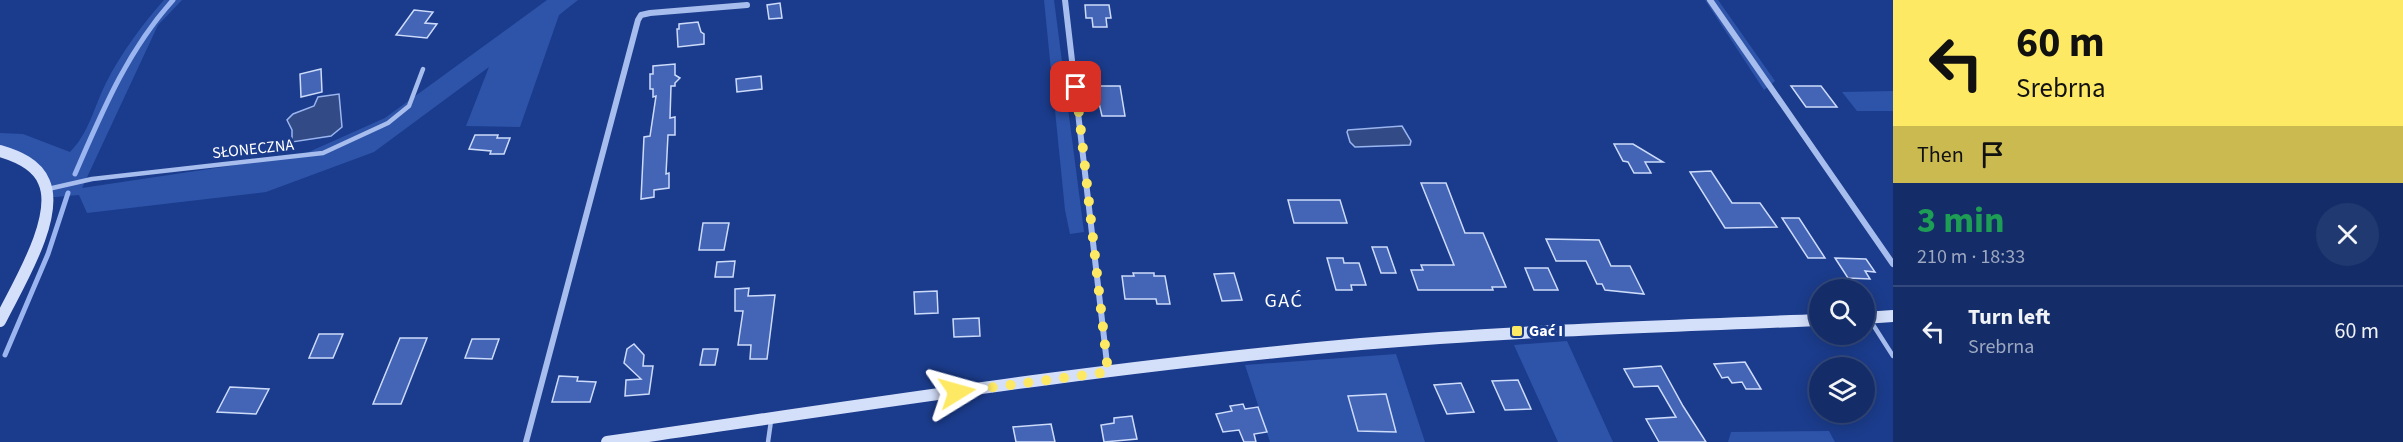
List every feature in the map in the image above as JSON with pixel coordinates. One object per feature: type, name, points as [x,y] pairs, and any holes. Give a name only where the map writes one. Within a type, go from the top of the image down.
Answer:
[{"type":"street","points":[[1065,0],[1108,372]]},
{"type":"street","points":[[1710,0],[1893,264]]},
{"type":"street","points":[[526,442],[638,20],[641,15],[650,13],[747,5]]},
{"type":"street","points":[[0,151],[21,158],[34,167],[48,189],[46,210],[38,239],[0,321]]},
{"type":"street","points":[[1875,317],[1893,316]]},
{"type":"street","points":[[607,442],[1108,372],[1357,344],[1517,331],[1809,320]]},
{"type":"lane","name":"SŁONECZNA","points":[[48,189],[92,179],[323,153],[388,123],[409,106],[423,69]]},
{"type":"lane","points":[[1875,330],[1893,356]]},
{"type":"lane","points":[[768,442],[771,418]]},
{"type":"shaded area","points":[[164,0],[182,0],[158,25],[82,188],[302,155],[385,118],[547,0],[578,0],[559,15],[520,127],[466,126],[489,67],[374,152],[266,192],[87,213],[79,195],[43,198],[37,169],[0,155],[0,133],[23,134],[70,152],[87,128],[118,61]]},
{"type":"shaded area","points":[[1044,0],[1054,0],[1084,232],[1070,234],[1065,210]]},
{"type":"shaded area","points":[[1705,0],[1718,0],[1775,81],[1764,90]]},
{"type":"shaded area","points":[[1893,91],[1893,111],[1857,111],[1842,92]]},
{"type":"shaded area","points":[[339,94],[342,127],[331,136],[292,142],[292,130],[287,120],[293,114],[314,106],[318,97]]},
{"type":"shaded area","points":[[1402,126],[1411,141],[1410,145],[1355,147],[1350,142],[1347,132],[1348,130]]},
{"type":"shaded area","points":[[1567,341],[1613,442],[1558,442],[1514,345]]},
{"type":"shaded area","points":[[1396,354],[1425,442],[1270,442],[1245,365]]},
{"type":"shaded area","points":[[1829,431],[1835,442],[1728,442],[1731,432]]},
{"type":"building","points":[[780,3],[782,18],[769,19],[767,5]]},
{"type":"building","points":[[1085,5],[1109,5],[1111,18],[1106,18],[1107,27],[1093,27],[1092,18],[1086,18]]},
{"type":"building","points":[[414,10],[433,12],[425,23],[437,24],[427,38],[396,35]]},
{"type":"building","points":[[698,22],[704,34],[704,44],[678,47],[679,24]]},
{"type":"building","points":[[675,64],[675,75],[680,78],[675,86],[671,86],[670,118],[675,117],[675,135],[668,135],[666,174],[669,173],[669,188],[654,190],[654,197],[641,199],[644,137],[650,136],[656,96],[653,97],[653,89],[650,89],[650,74],[653,74],[653,66]]},
{"type":"building","points":[[321,69],[322,92],[301,97],[300,74]]},
{"type":"building","points":[[761,76],[762,89],[737,92],[736,79]]},
{"type":"building","points":[[1095,86],[1120,86],[1125,116],[1102,116]]},
{"type":"building","points":[[1791,86],[1821,86],[1837,107],[1806,107]]},
{"type":"building","points":[[475,135],[498,135],[497,138],[510,138],[504,154],[490,154],[491,151],[469,149]]},
{"type":"building","points":[[1614,144],[1633,144],[1663,162],[1645,162],[1651,173],[1634,173],[1628,162],[1623,161]]},
{"type":"building","points":[[1711,171],[1732,203],[1760,203],[1777,227],[1725,228],[1690,172]]},
{"type":"building","points":[[1421,183],[1446,183],[1465,233],[1483,233],[1506,287],[1492,287],[1493,290],[1418,290],[1411,270],[1423,270],[1421,265],[1454,265]]},
{"type":"building","points":[[1288,200],[1340,200],[1347,223],[1294,223]]},
{"type":"building","points":[[1782,218],[1799,218],[1825,258],[1808,258]]},
{"type":"building","points":[[703,223],[729,223],[724,250],[699,250]]},
{"type":"building","points":[[1546,239],[1599,240],[1611,266],[1630,266],[1644,294],[1605,290],[1602,284],[1597,284],[1586,261],[1556,261]]},
{"type":"building","points":[[1372,247],[1387,247],[1396,273],[1381,273]]},
{"type":"building","points":[[1327,258],[1343,258],[1344,263],[1359,263],[1366,285],[1351,285],[1352,290],[1336,290]]},
{"type":"building","points":[[1835,258],[1866,259],[1875,272],[1865,271],[1870,279],[1848,278]]},
{"type":"building","points":[[735,261],[733,277],[715,277],[717,262]]},
{"type":"building","points":[[1525,268],[1548,268],[1558,290],[1534,290]]},
{"type":"building","points":[[1133,273],[1154,273],[1154,276],[1165,276],[1170,304],[1157,304],[1156,299],[1125,299],[1122,276],[1134,276]]},
{"type":"building","points":[[1234,273],[1242,300],[1222,301],[1214,274]]},
{"type":"building","points":[[749,288],[748,296],[775,295],[767,359],[750,359],[751,345],[738,345],[743,311],[735,311],[735,289]]},
{"type":"building","points":[[937,291],[938,313],[915,314],[914,292]]},
{"type":"building","points":[[979,318],[980,336],[954,337],[953,319]]},
{"type":"building","points":[[319,334],[343,334],[333,358],[309,358]]},
{"type":"building","points":[[400,338],[427,338],[401,404],[373,404]]},
{"type":"building","points":[[472,339],[499,339],[492,359],[465,358]]},
{"type":"building","points":[[634,344],[644,355],[643,366],[653,366],[649,394],[625,396],[626,380],[641,379],[624,363],[627,349]]},
{"type":"building","points":[[703,349],[718,349],[715,365],[700,365]]},
{"type":"building","points":[[1745,362],[1761,389],[1746,389],[1742,382],[1732,383],[1728,377],[1722,378],[1714,364]]},
{"type":"building","points":[[1661,366],[1706,442],[1659,442],[1646,419],[1676,417],[1658,386],[1634,387],[1624,369]]},
{"type":"building","points":[[559,376],[578,377],[577,381],[596,382],[590,402],[552,402]]},
{"type":"building","points":[[1518,380],[1531,409],[1505,410],[1492,381]]},
{"type":"building","points":[[1461,383],[1474,412],[1447,414],[1434,385]]},
{"type":"building","points":[[230,387],[269,389],[256,414],[217,412]]},
{"type":"building","points":[[1386,394],[1396,432],[1358,431],[1348,396]]},
{"type":"building","points":[[1243,404],[1245,409],[1258,407],[1267,432],[1254,434],[1256,442],[1244,442],[1239,430],[1223,432],[1216,414],[1232,411],[1230,406]]},
{"type":"building","points":[[1132,416],[1137,439],[1104,442],[1101,425],[1114,423],[1114,418]]},
{"type":"building","points":[[1051,424],[1055,442],[1016,442],[1013,427]]},
{"type":"waterway","points":[[75,174],[129,61],[173,0]]},
{"type":"waterway","points":[[5,355],[48,254],[68,193]]},
{"type":"place","name":"Gać I","points":[[1517,331]]},
{"type":"district","name":"GAĆ","points":[[1284,301]]},
{"type":"route","points":[[957,392],[1108,372],[1076,87]]}]
